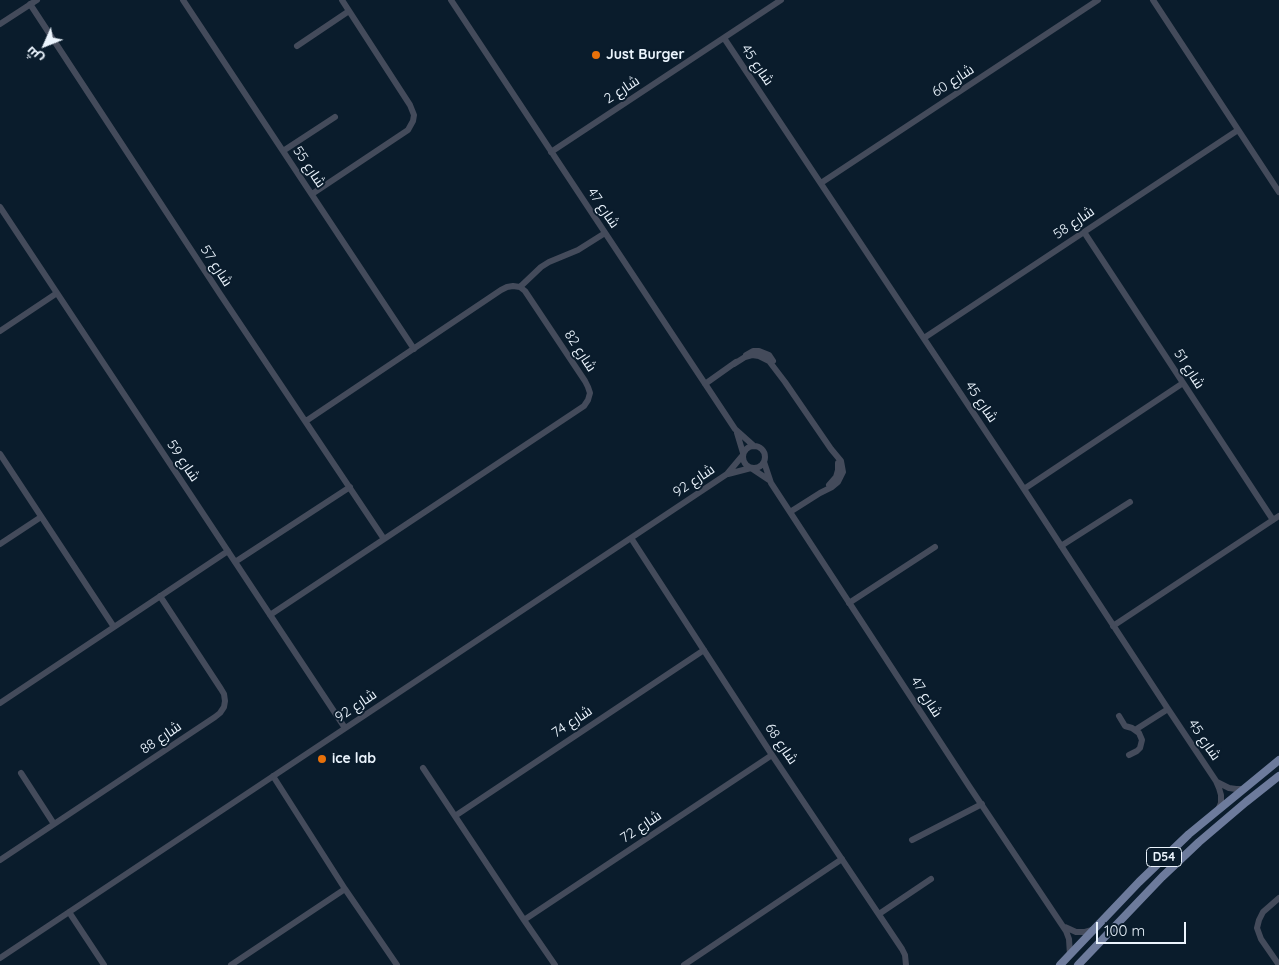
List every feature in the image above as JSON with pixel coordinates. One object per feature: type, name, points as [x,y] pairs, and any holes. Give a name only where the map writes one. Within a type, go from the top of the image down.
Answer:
[{"type":"main road","name":"D54","points":[[1060,965],[1164,858],[1276,762]]},
{"type":"main road","points":[[1246,802],[1275,773],[1276,762]]},
{"type":"main road","name":"D54","points":[[1078,965],[1162,876],[1199,842],[1279,776]]},
{"type":"street","name":"شارع 55","points":[[183,0],[414,349]]},
{"type":"street","points":[[312,194],[408,130],[414,121],[410,105],[342,0]]},
{"type":"street","name":"شارع 47","points":[[451,0],[705,384],[736,429],[754,446]]},
{"type":"street","name":"شارع 2","points":[[551,152],[781,0]]},
{"type":"street","name":"شارع 60","points":[[821,183],[1098,0]]},
{"type":"street","points":[[1153,0],[1279,192]]},
{"type":"street","points":[[0,24],[34,2]]},
{"type":"street","name":"شارع 57","points":[[34,2],[220,294],[384,539]]},
{"type":"street","points":[[297,46],[349,11]]},
{"type":"street","name":"شارع 45","points":[[724,38],[1216,781],[1221,795],[1218,810]]},
{"type":"street","points":[[283,151],[335,117]]},
{"type":"street","name":"شارع 58","points":[[924,338],[1238,130]]},
{"type":"street","name":"شارع 59","points":[[0,207],[345,728]]},
{"type":"street","name":"شارع 51","points":[[1084,232],[1276,518]]},
{"type":"street","points":[[306,421],[507,287],[520,287],[541,267],[578,250],[604,233]]},
{"type":"street","name":"شارع 82","points":[[270,615],[584,406],[590,393],[585,381],[525,291],[520,287]]},
{"type":"street","points":[[0,331],[57,293]]},
{"type":"street","points":[[705,384],[748,356],[756,355],[762,357],[771,363],[831,449],[838,462],[838,474],[820,493],[790,512]]},
{"type":"street","points":[[1024,489],[1184,383]]},
{"type":"street","name":"شارع 47","points":[[736,429],[743,454]]},
{"type":"street","points":[[754,446],[763,452],[764,462],[759,467],[751,468],[744,463],[743,454],[747,448],[754,446]]},
{"type":"street","points":[[0,454],[114,626]]},
{"type":"street","name":"شارع 92","points":[[0,958],[727,474],[743,454]]},
{"type":"street","name":"شارع 47","points":[[764,462],[772,483],[790,512],[1062,924],[1069,939],[1070,954]]},
{"type":"street","name":"شارع 47","points":[[751,468],[772,483]]},
{"type":"street","name":"شارع 92","points":[[727,474],[751,468]]},
{"type":"street","points":[[235,562],[350,487]]},
{"type":"street","points":[[1062,546],[1130,502]]},
{"type":"street","points":[[0,544],[41,517]]},
{"type":"street","points":[[1113,626],[1276,518]]},
{"type":"street","name":"شارع 68","points":[[631,538],[772,755],[879,914],[905,955],[906,965]]},
{"type":"street","points":[[849,603],[935,548]]},
{"type":"street","points":[[0,703],[228,551]]},
{"type":"street","name":"شارع 88","points":[[0,860],[215,717],[224,707],[224,694],[221,688],[160,596]]},
{"type":"street","name":"شارع 74","points":[[455,816],[704,650]]},
{"type":"street","points":[[1136,730],[1168,709]]},
{"type":"street","points":[[1119,716],[1125,726],[1136,730],[1141,736],[1142,744],[1137,751],[1129,755]]},
{"type":"street","name":"شارع 72","points":[[524,920],[772,755]]},
{"type":"street","points":[[423,768],[555,965]]},
{"type":"street","points":[[21,773],[54,824]]},
{"type":"street","points":[[273,776],[345,889],[397,965]]},
{"type":"street","name":"شارع 45","points":[[1216,781],[1229,788],[1243,789]]},
{"type":"street","points":[[912,840],[982,804]]},
{"type":"street","points":[[684,965],[842,860]]},
{"type":"street","points":[[879,914],[931,879]]},
{"type":"street","points":[[231,965],[345,889]]},
{"type":"street","points":[[1279,898],[1263,912],[1257,928],[1261,939],[1279,965]]},
{"type":"street","points":[[69,912],[104,965]]},
{"type":"street","points":[[1062,924],[1076,932],[1092,930]]},
{"type":"place","name":"Just Burger","points":[[596,55]]},
{"type":"place","name":"ice lab","points":[[322,759]]}]
